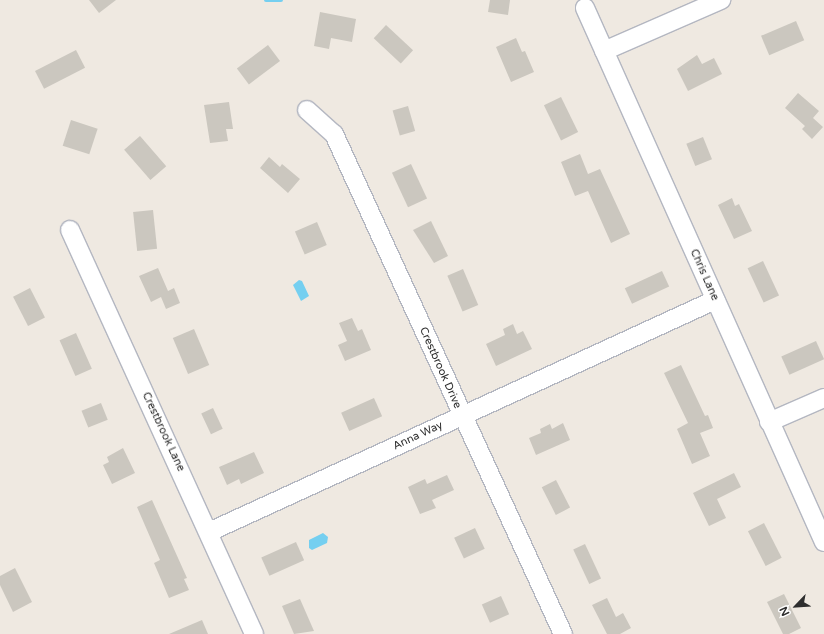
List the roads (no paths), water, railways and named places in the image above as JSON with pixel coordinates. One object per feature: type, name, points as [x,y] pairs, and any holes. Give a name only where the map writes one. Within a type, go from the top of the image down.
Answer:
[{"type":"street","points":[[604,51],[721,0]]},
{"type":"street","name":"Chris Lane","points":[[585,8],[824,542]]},
{"type":"street","name":"Crestbrook Drive","points":[[308,110],[334,134],[563,634]]},
{"type":"street","name":"Crestbrook Lane","points":[[70,230],[209,532],[254,634]]},
{"type":"street","name":"Anna Way","points":[[209,532],[715,300]]},
{"type":"street","points":[[769,422],[824,398]]},
{"type":"water","points":[[299,280],[302,281],[309,296],[301,301],[293,285]]},
{"type":"water","points":[[323,533],[328,537],[327,543],[312,550],[309,548],[309,540]]},
{"type":"waterway","points":[[266,0],[281,0]]}]
